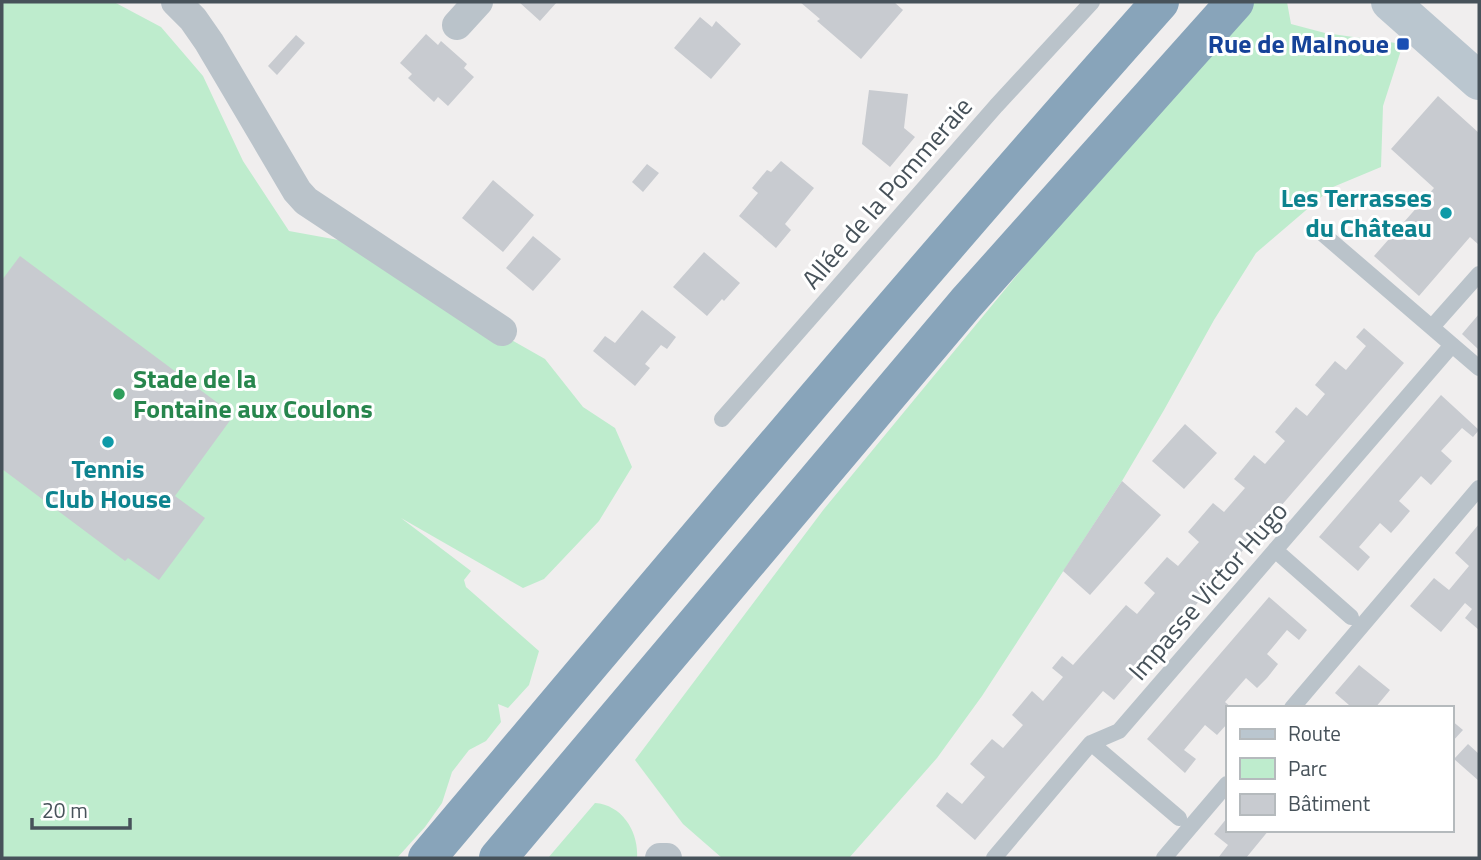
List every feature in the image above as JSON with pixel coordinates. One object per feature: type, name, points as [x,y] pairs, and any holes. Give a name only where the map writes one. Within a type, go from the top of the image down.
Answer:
[{"type":"highway","points":[[427,858],[811,401],[981,203],[1160,2]]},
{"type":"highway","points":[[498,858],[966,303],[1235,2]]},
{"type":"main road","points":[[1390,2],[1476,68]]},
{"type":"street","points":[[176,2],[193,19],[209,42],[297,191],[306,201],[502,331]]},
{"type":"street","points":[[457,25],[478,2]]},
{"type":"street","points":[[661,858],[667,858]]},
{"type":"lane","name":"Allée de la Pommeraie","points":[[722,419],[996,106],[1091,2]]},
{"type":"lane","points":[[1323,234],[1479,368]]},
{"type":"lane","points":[[1432,327],[1479,274]]},
{"type":"lane","name":"Impasse Victor Hugo","points":[[994,858],[1091,743],[1119,731],[1452,345]]},
{"type":"lane","points":[[1294,706],[1479,488]]},
{"type":"lane","points":[[1275,550],[1351,617]]},
{"type":"lane","points":[[1091,743],[1179,818]]},
{"type":"lane","points":[[1164,858],[1226,785]]},
{"type":"green space","points":[[2,2],[114,2],[161,27],[203,76],[243,161],[289,231],[355,243],[420,288],[545,359],[583,407],[615,428],[632,467],[599,521],[544,579],[523,588],[401,518],[471,571],[464,580],[466,587],[539,651],[529,685],[508,708],[498,704],[501,722],[486,741],[469,750],[452,772],[442,803],[397,858],[2,858]]},
{"type":"green space","points":[[1253,2],[1287,2],[1291,24],[1325,33],[1403,44],[1383,106],[1381,167],[1333,187],[1256,253],[1214,320],[1122,481],[982,696],[937,758],[849,858],[722,858],[683,824],[635,760],[824,509],[1050,235]]},
{"type":"green space","points":[[595,803],[614,809],[627,822],[635,839],[637,858],[548,858]]},
{"type":"building","points":[[519,2],[557,2],[540,21]]},
{"type":"building","points":[[800,2],[894,2],[903,10],[861,59],[817,21],[820,19]]},
{"type":"building","points":[[700,17],[712,27],[716,21],[741,44],[711,79],[674,48]]},
{"type":"building","points":[[426,34],[438,45],[441,41],[467,64],[464,68],[474,77],[448,106],[438,97],[434,102],[408,78],[412,74],[400,63]]},
{"type":"building","points":[[296,35],[305,43],[277,75],[268,66]]},
{"type":"building","points":[[869,90],[908,94],[904,128],[915,137],[890,167],[862,144]]},
{"type":"building","name":"Les Terrasses du Château","points":[[1438,96],[1479,133],[1479,245],[1470,237],[1419,296],[1374,256],[1434,188],[1391,149]]},
{"type":"building","points":[[781,161],[814,188],[785,224],[791,230],[776,248],[739,216],[758,193],[752,188],[767,170],[771,172]]},
{"type":"building","points":[[647,164],[659,173],[643,192],[632,182]]},
{"type":"building","points":[[493,180],[534,215],[503,252],[462,218]]},
{"type":"building","points":[[533,236],[561,259],[533,291],[506,268]]},
{"type":"building","points":[[704,252],[740,283],[707,316],[673,287]]},
{"type":"building","name":"Tennis Club House","points":[[20,256],[234,415],[175,496],[205,518],[159,580],[128,558],[125,561],[2,469],[2,280]]},
{"type":"building","points":[[642,310],[676,337],[667,349],[661,345],[645,364],[650,368],[635,386],[593,351],[605,336],[615,343]]},
{"type":"building","points":[[1479,314],[1479,350],[1462,334]]},
{"type":"building","points":[[1364,328],[1404,363],[1114,700],[1103,691],[975,840],[936,806],[947,792],[962,804],[985,777],[970,764],[992,739],[1003,748],[1023,725],[1012,715],[1032,691],[1043,701],[1063,677],[1052,668],[1062,656],[1073,665],[1126,605],[1137,614],[1155,593],[1144,583],[1167,557],[1178,566],[1199,542],[1188,532],[1213,503],[1224,512],[1245,488],[1234,479],[1254,455],[1265,464],[1285,441],[1275,432],[1296,407],[1307,416],[1325,394],[1315,385],[1335,361],[1346,370],[1366,346],[1356,337]]},
{"type":"building","points":[[1441,395],[1479,430],[1473,437],[1462,428],[1441,451],[1452,461],[1431,485],[1421,476],[1399,501],[1410,511],[1391,533],[1380,523],[1359,547],[1370,557],[1358,571],[1319,537]]},
{"type":"building","points":[[1185,424],[1217,453],[1184,489],[1152,461]]},
{"type":"building","points":[[1122,481],[1161,515],[1090,595],[1063,571]]},
{"type":"building","points":[[1479,524],[1479,630],[1465,618],[1472,609],[1465,603],[1441,632],[1410,606],[1434,578],[1449,590],[1469,566],[1455,553]]},
{"type":"building","points":[[1269,597],[1307,630],[1299,640],[1287,630],[1267,654],[1278,664],[1267,678],[1257,688],[1246,678],[1225,702],[1230,706],[1226,706],[1226,725],[1217,735],[1205,725],[1184,750],[1196,759],[1185,773],[1147,739]]},
{"type":"building","points":[[1359,665],[1390,690],[1377,706],[1348,706],[1335,693]]},
{"type":"building","points":[[1453,722],[1463,730],[1453,741]]},
{"type":"building","points":[[1468,744],[1479,754],[1479,781],[1454,759]]},
{"type":"building","points":[[1226,819],[1226,832],[1267,832],[1246,858],[1218,858],[1228,845],[1214,834]]},
{"type":"place","name":"Rue de Malnoue","points":[[1403,44]]},
{"type":"place","name":"Les Terrasses du Château","points":[[1446,213]]},
{"type":"place","name":"Stade de la Fontaine aux Coulons","points":[[119,394]]},
{"type":"place","name":"Tennis Club House","points":[[108,442]]}]
